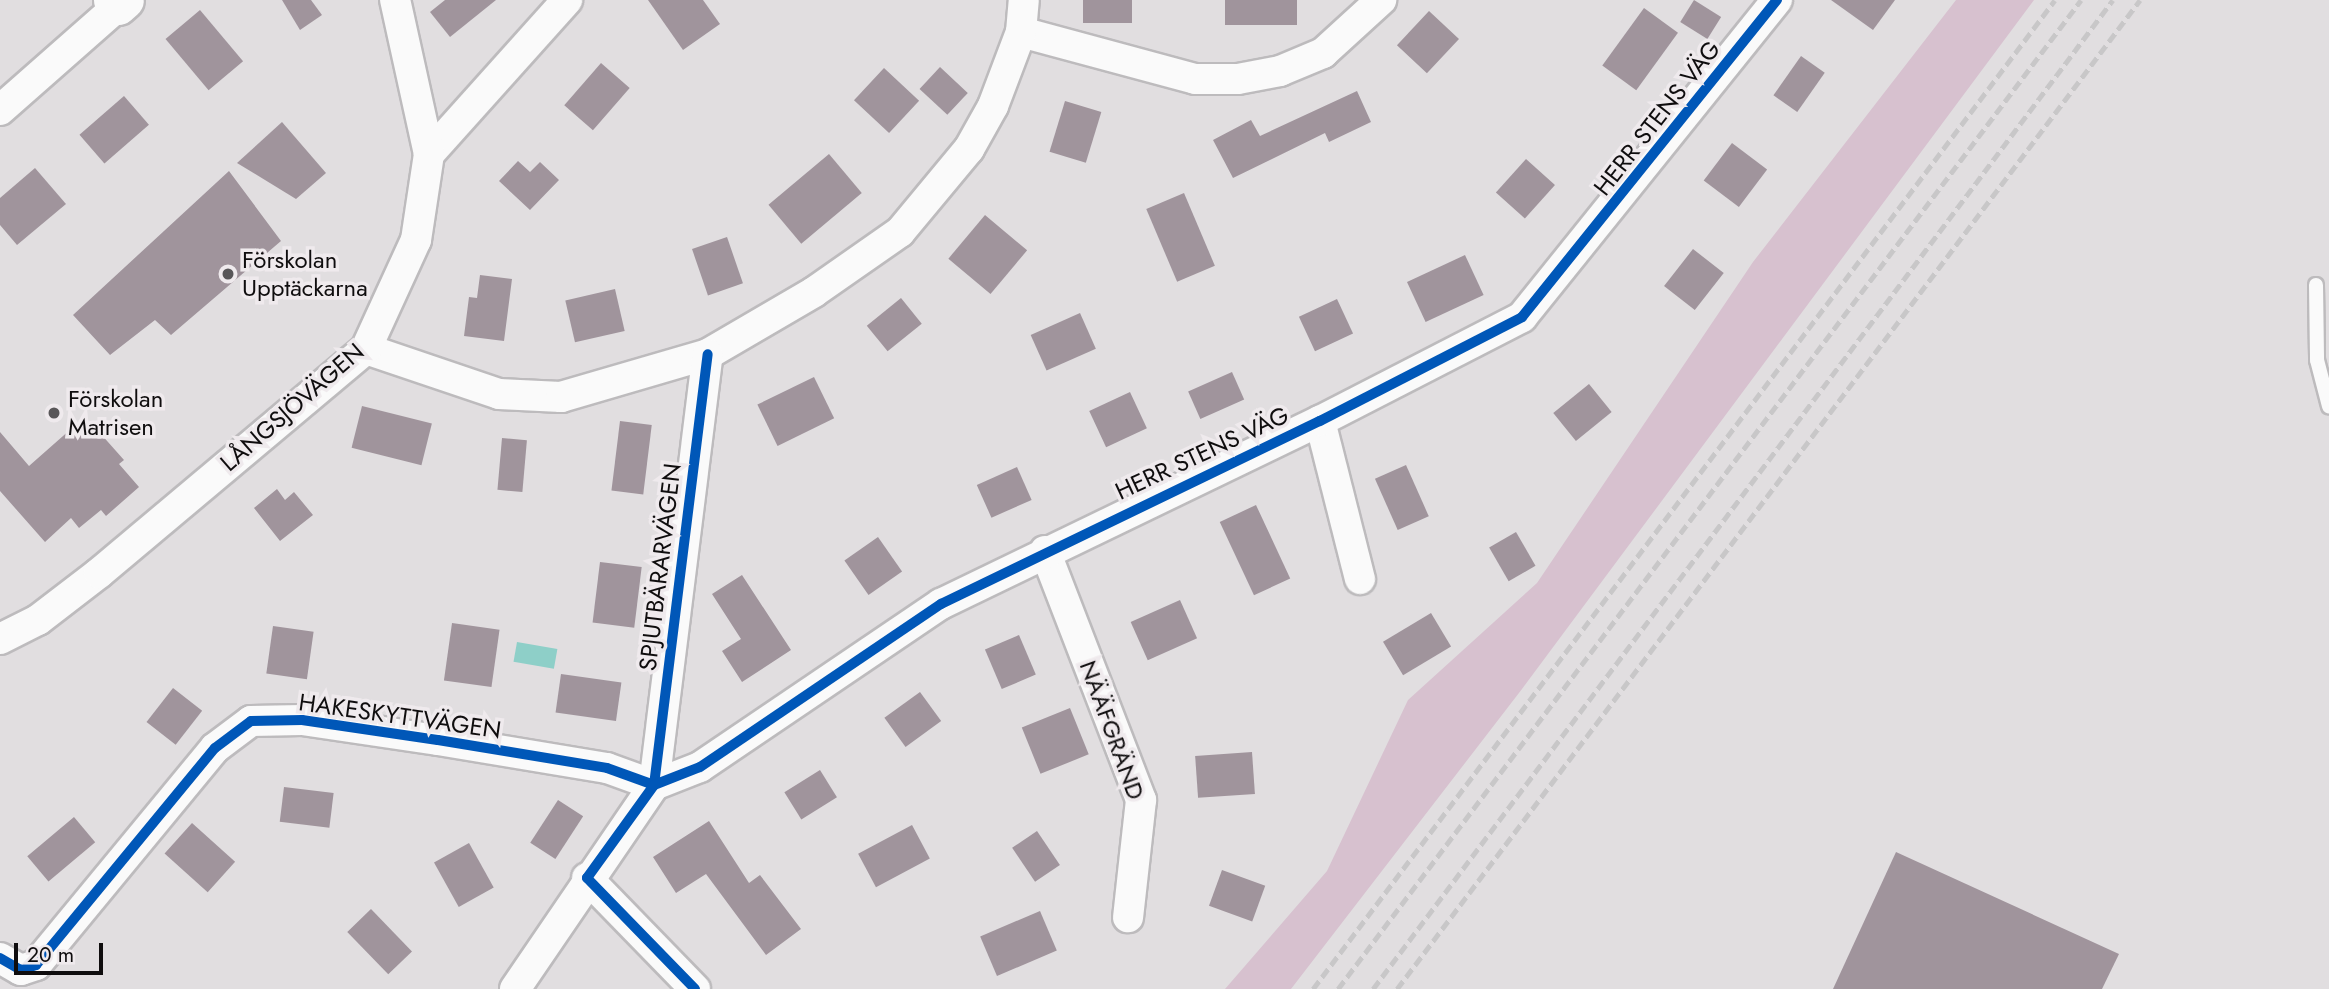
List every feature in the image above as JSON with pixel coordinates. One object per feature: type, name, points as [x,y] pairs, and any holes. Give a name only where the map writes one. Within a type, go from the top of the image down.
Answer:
[{"type":"street","name":"LÅNGSJÖVÄGEN","points":[[0,639],[38,620],[99,573],[366,349],[416,240],[429,154],[395,0]]},
{"type":"street","points":[[429,154],[567,0]]},
{"type":"street","points":[[366,349],[499,394],[561,397],[708,354],[814,292],[900,232],[969,149],[993,106],[1021,32],[1024,0]]},
{"type":"street","points":[[1021,32],[1195,79],[1238,79],[1280,71],[1323,53],[1381,0]]},
{"type":"street","name":"HERR STENS VÄG","points":[[654,785],[700,767],[941,604],[1045,551],[1320,421],[1522,317],[1777,0]]},
{"type":"street","points":[[0,110],[118,2]]},
{"type":"street","name":"SPJUTBÄRARVÄGEN","points":[[654,785],[708,354]]},
{"type":"street","name":"HERR STENS VÄG","points":[[1320,421],[1360,579]]},
{"type":"street","name":"NÄÄFGRÄND","points":[[1045,551],[1141,800],[1128,917]]},
{"type":"street","name":"HAKESKYTTVÄGEN","points":[[0,958],[21,970],[36,965],[215,748],[251,721],[302,720],[438,740],[607,768],[654,785]]},
{"type":"street","points":[[515,989],[587,878],[654,785]]},
{"type":"street","points":[[587,878],[695,989]]},
{"type":"lane","points":[[2316,285],[2317,360],[2329,406]]},
{"type":"shaded area","points":[[1956,0],[2034,0],[1522,689],[1291,989],[1225,989],[1327,871],[1408,700],[1537,583],[1753,262]]},
{"type":"water","points":[[517,642],[557,649],[554,669],[514,662]]},
{"type":"building","points":[[282,0],[311,0],[322,15],[300,30]]},
{"type":"building","points":[[445,0],[496,0],[450,37],[430,12]]},
{"type":"building","points":[[648,0],[703,0],[720,24],[683,50]]},
{"type":"building","points":[[1083,0],[1132,0],[1132,23],[1083,23]]},
{"type":"building","points":[[1225,0],[1297,0],[1297,25],[1225,25]]},
{"type":"building","points":[[1694,0],[1721,17],[1707,39],[1680,22]]},
{"type":"building","points":[[1831,0],[1895,0],[1873,30]]},
{"type":"building","points":[[1644,8],[1678,33],[1636,90],[1602,65]]},
{"type":"building","points":[[200,10],[243,61],[209,90],[166,39]]},
{"type":"building","points":[[1429,11],[1459,39],[1427,73],[1397,45]]},
{"type":"building","points":[[1801,56],[1825,73],[1797,112],[1773,95]]},
{"type":"building","points":[[601,63],[630,88],[593,130],[564,105]]},
{"type":"building","points":[[940,67],[968,93],[947,115],[920,89]]},
{"type":"building","points":[[884,68],[919,101],[889,133],[854,100]]},
{"type":"building","points":[[1357,91],[1371,122],[1329,142],[1325,133],[1233,178],[1213,140],[1251,120],[1260,136]]},
{"type":"building","points":[[124,96],[149,125],[104,163],[79,135]]},
{"type":"building","points":[[1065,101],[1101,112],[1086,163],[1050,152]]},
{"type":"building","points":[[282,122],[326,173],[296,199],[237,163]]},
{"type":"building","points":[[1732,143],[1767,169],[1739,207],[1704,181]]},
{"type":"building","points":[[829,154],[862,193],[801,244],[768,205]]},
{"type":"building","points":[[1526,159],[1555,185],[1525,219],[1496,192]]},
{"type":"building","points":[[518,161],[530,172],[540,162],[559,180],[530,210],[499,181]]},
{"type":"building","points":[[35,168],[66,204],[17,245],[0,225],[0,198]]},
{"type":"building","points":[[229,171],[281,241],[171,335],[155,320],[110,355],[73,315]]},
{"type":"building","points":[[1184,193],[1215,266],[1177,282],[1146,209]]},
{"type":"building","points":[[985,215],[1027,250],[990,294],[948,259]]},
{"type":"building","points":[[727,237],[743,283],[708,295],[692,249]]},
{"type":"building","points":[[1693,249],[1724,273],[1695,310],[1664,286]]},
{"type":"building","points":[[1465,255],[1484,295],[1426,322],[1407,282]]},
{"type":"building","points":[[480,275],[512,279],[504,341],[464,336],[469,297],[477,298]]},
{"type":"building","points":[[615,289],[625,331],[575,342],[565,300]]},
{"type":"building","points":[[901,298],[922,324],[888,351],[867,326]]},
{"type":"building","points":[[1337,299],[1353,333],[1315,351],[1299,317]]},
{"type":"building","points":[[1080,313],[1096,349],[1047,371],[1031,335]]},
{"type":"building","points":[[1232,372],[1244,399],[1200,419],[1188,392]]},
{"type":"building","points":[[814,377],[834,418],[778,446],[757,405]]},
{"type":"building","points":[[1589,384],[1612,412],[1576,441],[1553,413]]},
{"type":"building","points":[[1130,392],[1147,428],[1106,447],[1089,411]]},
{"type":"building","points":[[362,406],[432,423],[421,465],[352,448]]},
{"type":"building","points":[[80,421],[95,438],[100,433],[124,460],[119,464],[139,487],[106,516],[101,510],[79,528],[71,518],[45,542],[0,491],[0,432],[29,466]]},
{"type":"building","points":[[620,421],[652,425],[643,494],[611,490]]},
{"type":"building","points":[[502,438],[527,440],[522,492],[497,490]]},
{"type":"building","points":[[1406,465],[1429,516],[1398,530],[1375,479]]},
{"type":"building","points":[[1017,467],[1032,500],[991,518],[977,485]]},
{"type":"building","points":[[277,489],[285,500],[294,492],[313,515],[280,541],[254,508]]},
{"type":"building","points":[[1256,505],[1290,578],[1254,595],[1220,522]]},
{"type":"building","points":[[1516,532],[1536,566],[1509,581],[1489,548]]},
{"type":"building","points":[[878,537],[902,571],[869,595],[844,561]]},
{"type":"building","points":[[600,562],[642,567],[634,628],[593,623]]},
{"type":"building","points":[[742,575],[791,650],[742,682],[722,651],[741,639],[712,594]]},
{"type":"building","points":[[1180,600],[1197,638],[1148,660],[1131,622]]},
{"type":"building","points":[[1431,613],[1451,646],[1403,675],[1383,642]]},
{"type":"building","points":[[452,623],[500,630],[491,687],[444,680]]},
{"type":"building","points":[[273,626],[314,632],[307,679],[266,674]]},
{"type":"building","points":[[1019,635],[1036,675],[1002,689],[985,649]]},
{"type":"building","points":[[561,674],[621,682],[616,721],[556,713]]},
{"type":"building","points":[[173,688],[202,711],[176,745],[147,722]]},
{"type":"building","points":[[920,692],[941,721],[906,747],[884,718]]},
{"type":"building","points":[[1070,708],[1089,754],[1041,774],[1022,727]]},
{"type":"building","points":[[1252,752],[1255,794],[1198,798],[1195,756]]},
{"type":"building","points":[[820,770],[837,797],[801,819],[784,792]]},
{"type":"building","points":[[284,787],[334,793],[329,828],[280,822]]},
{"type":"building","points":[[558,800],[583,816],[555,859],[530,843]]},
{"type":"building","points":[[74,817],[95,842],[48,881],[27,856]]},
{"type":"building","points":[[709,821],[749,883],[760,875],[801,929],[766,955],[706,874],[676,893],[653,857]]},
{"type":"building","points":[[192,823],[235,862],[208,892],[165,853]]},
{"type":"building","points":[[912,825],[930,859],[876,887],[858,854]]},
{"type":"building","points":[[1037,831],[1060,865],[1035,882],[1012,848]]},
{"type":"building","points":[[469,843],[494,888],[459,907],[434,862]]},
{"type":"building","points":[[1896,852],[2119,954],[2102,989],[1833,989]]},
{"type":"building","points":[[1222,870],[1265,886],[1252,921],[1209,906]]},
{"type":"building","points":[[371,909],[412,951],[388,974],[347,932]]},
{"type":"building","points":[[1040,911],[1057,951],[997,976],[980,936]]},
{"type":"railway","points":[[1313,989],[2055,0]]},
{"type":"railway","points":[[1338,989],[2081,0]]},
{"type":"railway","points":[[1373,989],[2113,0]]},
{"type":"railway","points":[[1397,989],[2140,0]]},
{"type":"cycle path","points":[[695,989],[587,878],[654,785],[700,767],[941,604],[1320,421],[1522,317],[1777,0]]},
{"type":"cycle path","points":[[0,958],[21,970],[36,965],[215,748],[251,721],[302,720],[438,740],[607,768],[654,785],[708,354]]},
{"type":"place","name":"Förskolan Upptäckarna","points":[[228,274]]},
{"type":"place","name":"Förskolan Matrisen","points":[[54,413]]}]
